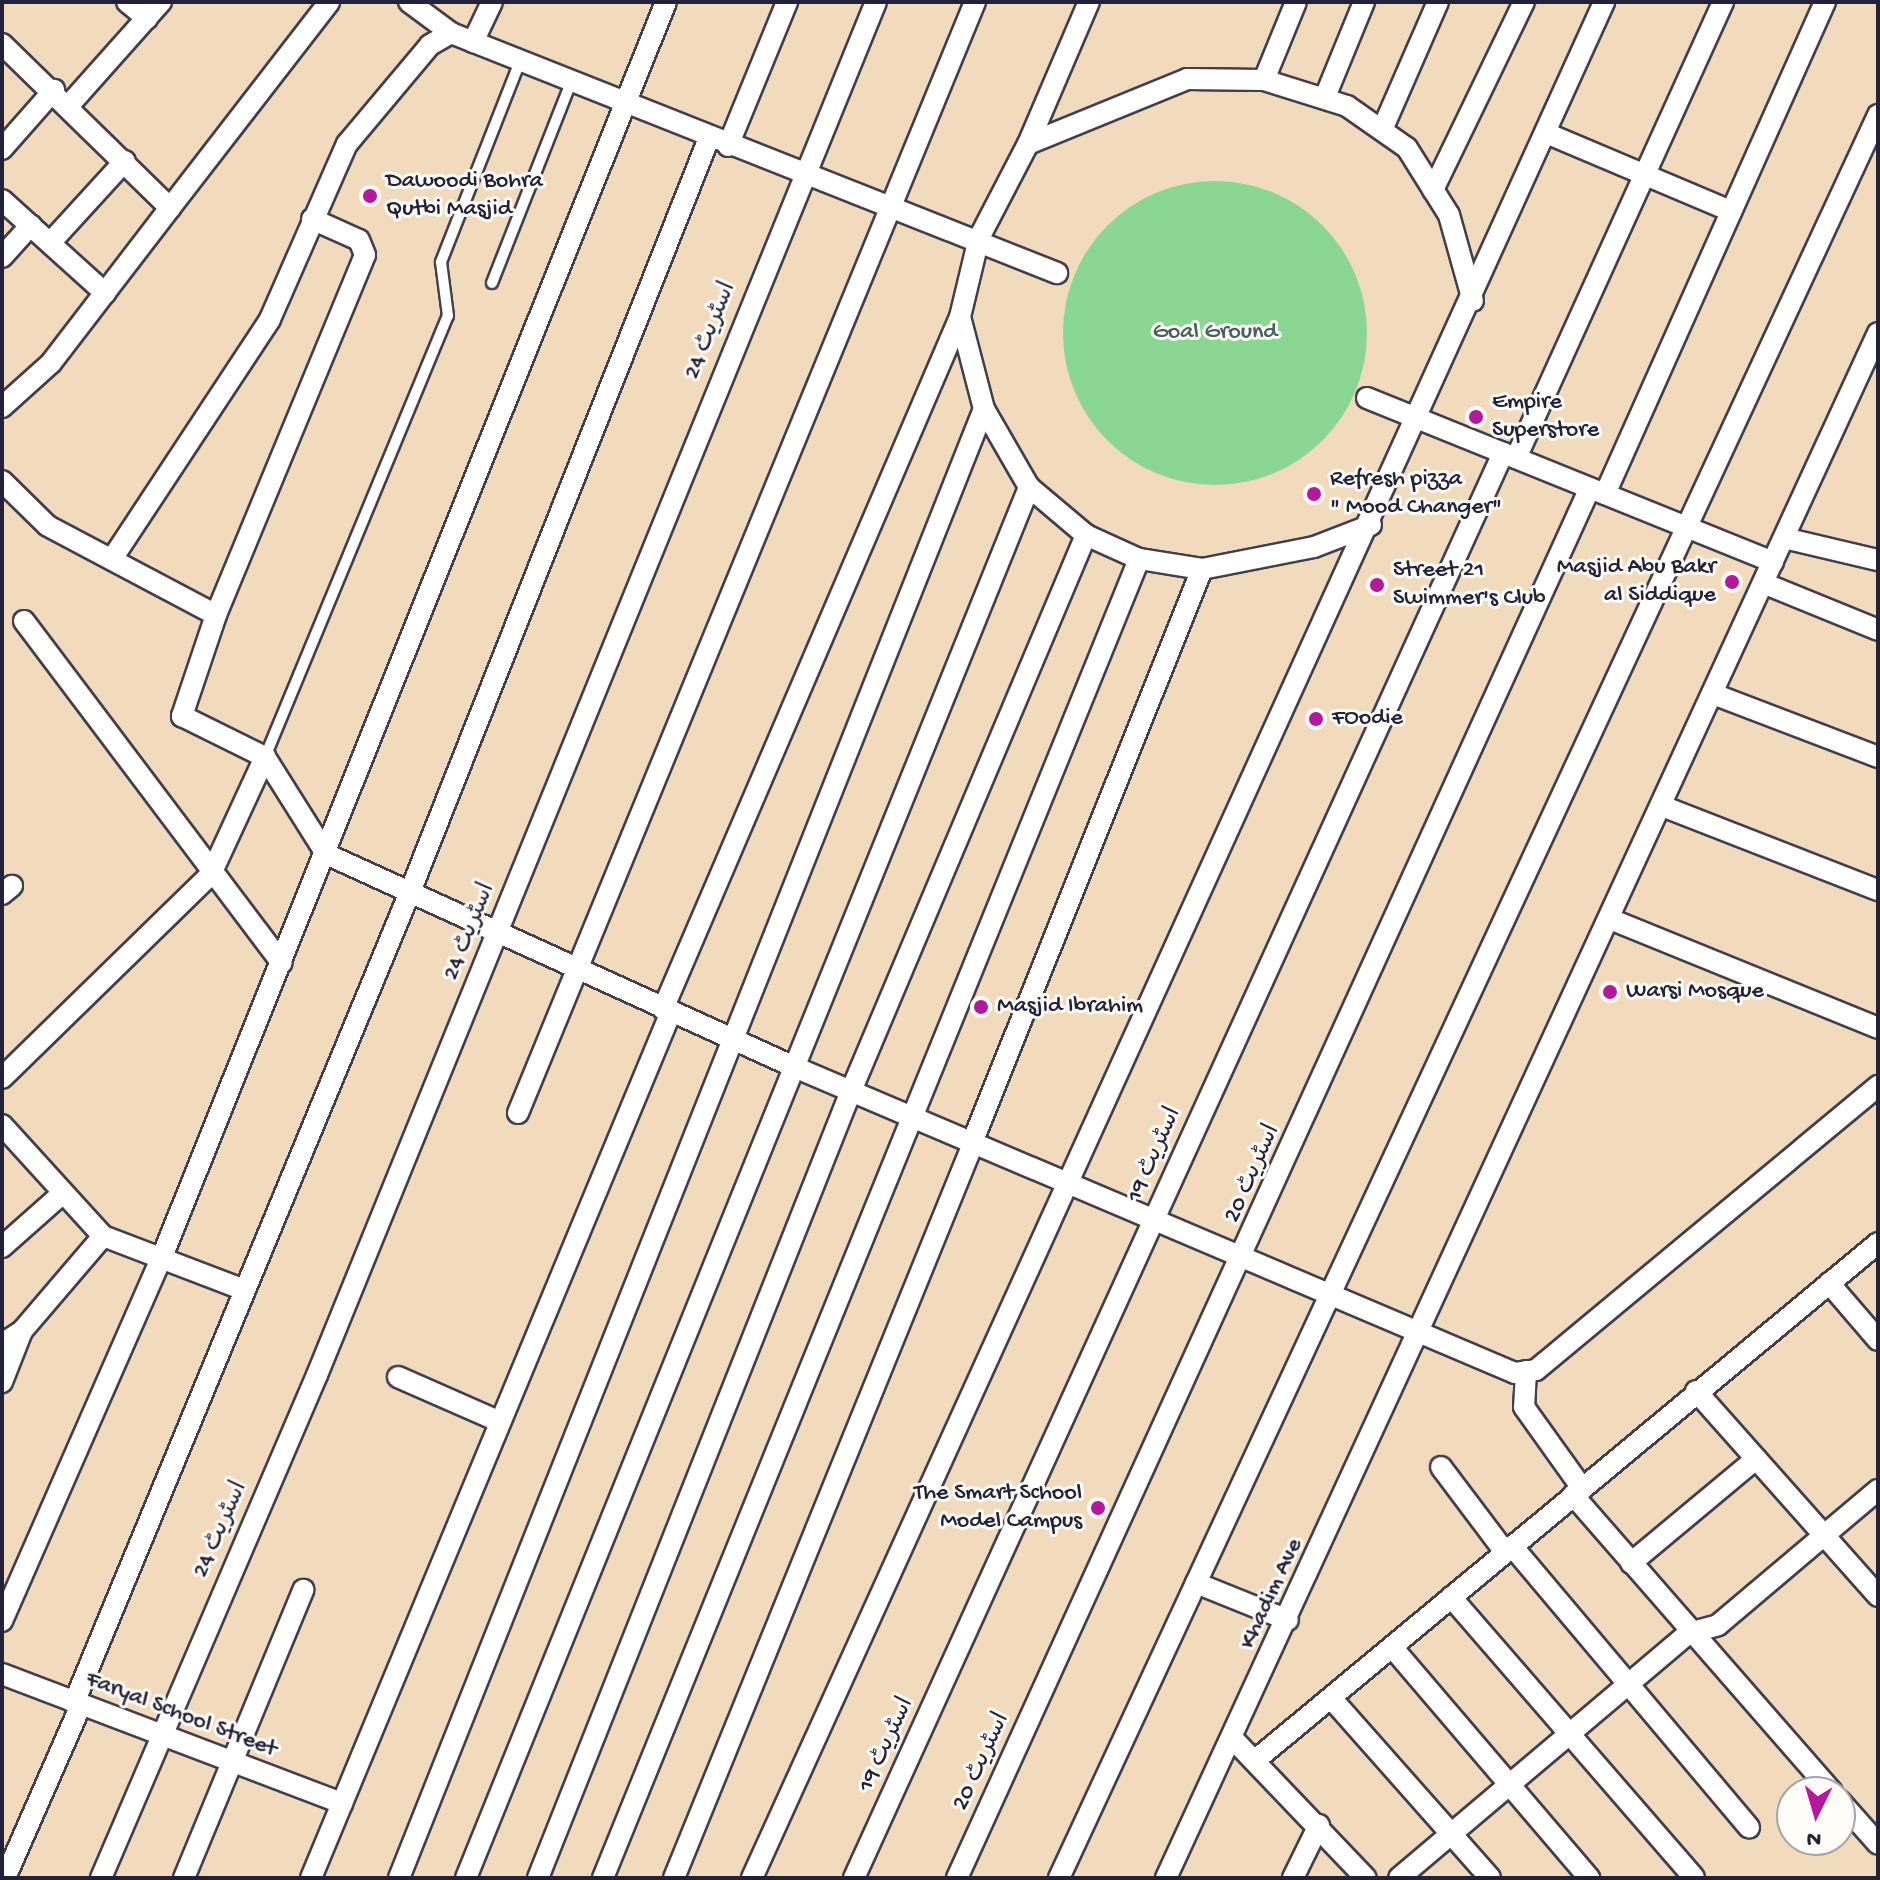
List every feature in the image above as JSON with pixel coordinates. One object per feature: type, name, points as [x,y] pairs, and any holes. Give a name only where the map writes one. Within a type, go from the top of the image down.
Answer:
[{"type":"street","points":[[127,2],[147,18]]},
{"type":"street","points":[[70,104],[161,2]]},
{"type":"street","points":[[2,407],[51,363],[329,2]]},
{"type":"street","points":[[409,2],[451,33],[802,176],[885,208],[979,238],[1057,273]]},
{"type":"street","points":[[473,42],[492,2]]},
{"type":"street","points":[[2,1621],[162,1257],[326,854],[622,103],[666,2]]},
{"type":"street","points":[[5,1878],[78,1704],[242,1289],[410,892],[719,142],[787,2]]},
{"type":"street","name":"اسٹریٹ 24","points":[[101,1878],[498,933],[802,176],[876,2]]},
{"type":"street","points":[[518,1113],[885,208],[975,2]]},
{"type":"street","points":[[311,1878],[667,1010],[960,317],[979,238],[1028,144],[1089,2]]},
{"type":"street","points":[[1264,80],[1296,2]]},
{"type":"street","points":[[1325,97],[1364,2]]},
{"type":"street","points":[[1382,130],[1438,2]]},
{"type":"street","points":[[1433,190],[1524,2]]},
{"type":"street","points":[[752,1878],[1420,420],[1604,2]]},
{"type":"street","name":"اسٹریٹ 19","points":[[854,1878],[1154,1219],[1723,2]]},
{"type":"street","name":"اسٹریٹ 20","points":[[957,1878],[1597,491],[1731,211],[1825,2]]},
{"type":"street","points":[[112,559],[234,382],[347,144],[430,45],[451,33]]},
{"type":"street","points":[[2,44],[70,104],[170,208]]},
{"type":"street","points":[[1028,144],[1187,79],[1264,80],[1325,97],[1407,148],[1449,215],[1473,301]]},
{"type":"street","points":[[2,149],[54,90]]},
{"type":"street","points":[[1059,1878],[1878,115]]},
{"type":"street","points":[[1546,133],[1731,211]]},
{"type":"street","points":[[50,243],[125,161]]},
{"type":"street","points":[[2,200],[105,293]]},
{"type":"street","points":[[312,219],[359,240],[365,255],[216,615],[182,716],[265,757],[326,854],[792,1066],[1515,1373],[1526,1371],[1878,1086]]},
{"type":"street","points":[[2,257],[31,225]]},
{"type":"street","points":[[960,317],[984,409],[1029,487],[1086,535],[1139,559],[1202,569],[1314,547],[1371,525]]},
{"type":"street","name":"Khadim Ave","points":[[1166,1878],[1288,1620],[1878,333]]},
{"type":"street","points":[[1367,398],[1773,562]]},
{"type":"street","points":[[399,1878],[984,409]]},
{"type":"street","points":[[2,481],[48,526],[216,615]]},
{"type":"street","points":[[466,1878],[792,1066],[1029,487]]},
{"type":"street","points":[[538,1878],[851,1091],[1086,535]]},
{"type":"street","points":[[1784,538],[1878,560]]},
{"type":"street","points":[[603,1878],[1139,559]]},
{"type":"street","points":[[674,1878],[1202,569]]},
{"type":"street","points":[[1763,583],[1878,630]]},
{"type":"street","points":[[24,621],[211,874],[282,963]]},
{"type":"street","points":[[1713,694],[1878,757]]},
{"type":"street","points":[[2,1078],[211,874],[265,757]]},
{"type":"street","points":[[1662,806],[1878,890]]},
{"type":"street","points":[[1610,919],[1878,1028]]},
{"type":"street","points":[[2,1125],[103,1236],[242,1289]]},
{"type":"street","points":[[2,1247],[63,1193]]},
{"type":"street","points":[[2,1344],[22,1331],[103,1236]]},
{"type":"street","points":[[1258,1758],[1696,1391],[1878,1243]]},
{"type":"street","points":[[1829,1283],[1878,1340]]},
{"type":"street","points":[[2,1382],[22,1331]]},
{"type":"street","points":[[1526,1371],[1524,1407],[1577,1491],[1689,1633],[1818,1776]]},
{"type":"street","points":[[398,1377],[498,1421]]},
{"type":"street","points":[[1696,1391],[1878,1596]]},
{"type":"street","points":[[1631,1563],[1756,1459]]},
{"type":"street","points":[[1441,1467],[1749,1827]]},
{"type":"street","points":[[1399,1878],[1689,1633],[1718,1625],[1826,1538],[1878,1490]]},
{"type":"street","points":[[1196,1583],[1288,1620]]},
{"type":"street","points":[[184,1878],[303,1590]]},
{"type":"street","points":[[1451,1597],[1694,1878]]},
{"type":"street","points":[[1392,1647],[1589,1878]]},
{"type":"street","name":"Faryal School Street","points":[[2,1674],[342,1803]]},
{"type":"street","points":[[1331,1698],[1490,1878]]},
{"type":"street","points":[[1233,1739],[1258,1758],[1366,1878]]},
{"type":"street","points":[[1856,1819],[1878,1844]]},
{"type":"street","points":[[1293,1878],[1319,1825]]},
{"type":"lane","points":[[265,757],[448,316],[441,262],[520,61]]},
{"type":"lane","points":[[492,283],[571,82]]},
{"type":"green space","name":"Goal Ground","points":[[1200,181],[1230,181],[1259,187],[1287,199],[1312,215],[1333,236],[1349,261],[1361,289],[1367,333],[1365,363],[1356,391],[1342,418],[1323,441],[1300,460],[1273,474],[1245,483],[1200,485],[1171,479],[1143,467],[1118,451],[1097,430],[1081,405],[1069,377],[1063,348],[1063,318],[1069,289],[1081,261],[1097,236],[1118,215],[1143,199],[1171,187]]},
{"type":"place","name":"Dawoodi Bohra Qutbi Masjid","points":[[370,196]]},
{"type":"place","name":"Empire Superstore","points":[[1476,417]]},
{"type":"place","name":"Refresh pizza \" Mood Changer\"","points":[[1314,494]]},
{"type":"place","name":"Masjid Abu Bakr al Siddique","points":[[1732,582]]},
{"type":"place","name":"Street 21 Swimmer's Club","points":[[1377,585]]},
{"type":"place","name":"FOodie","points":[[1316,719]]},
{"type":"place","name":"Warsi Mosque","points":[[1610,992]]},
{"type":"place","name":"Masjid Ibrahim","points":[[981,1007]]},
{"type":"place","name":"The Smart School Model Campus","points":[[1098,1508]]}]
